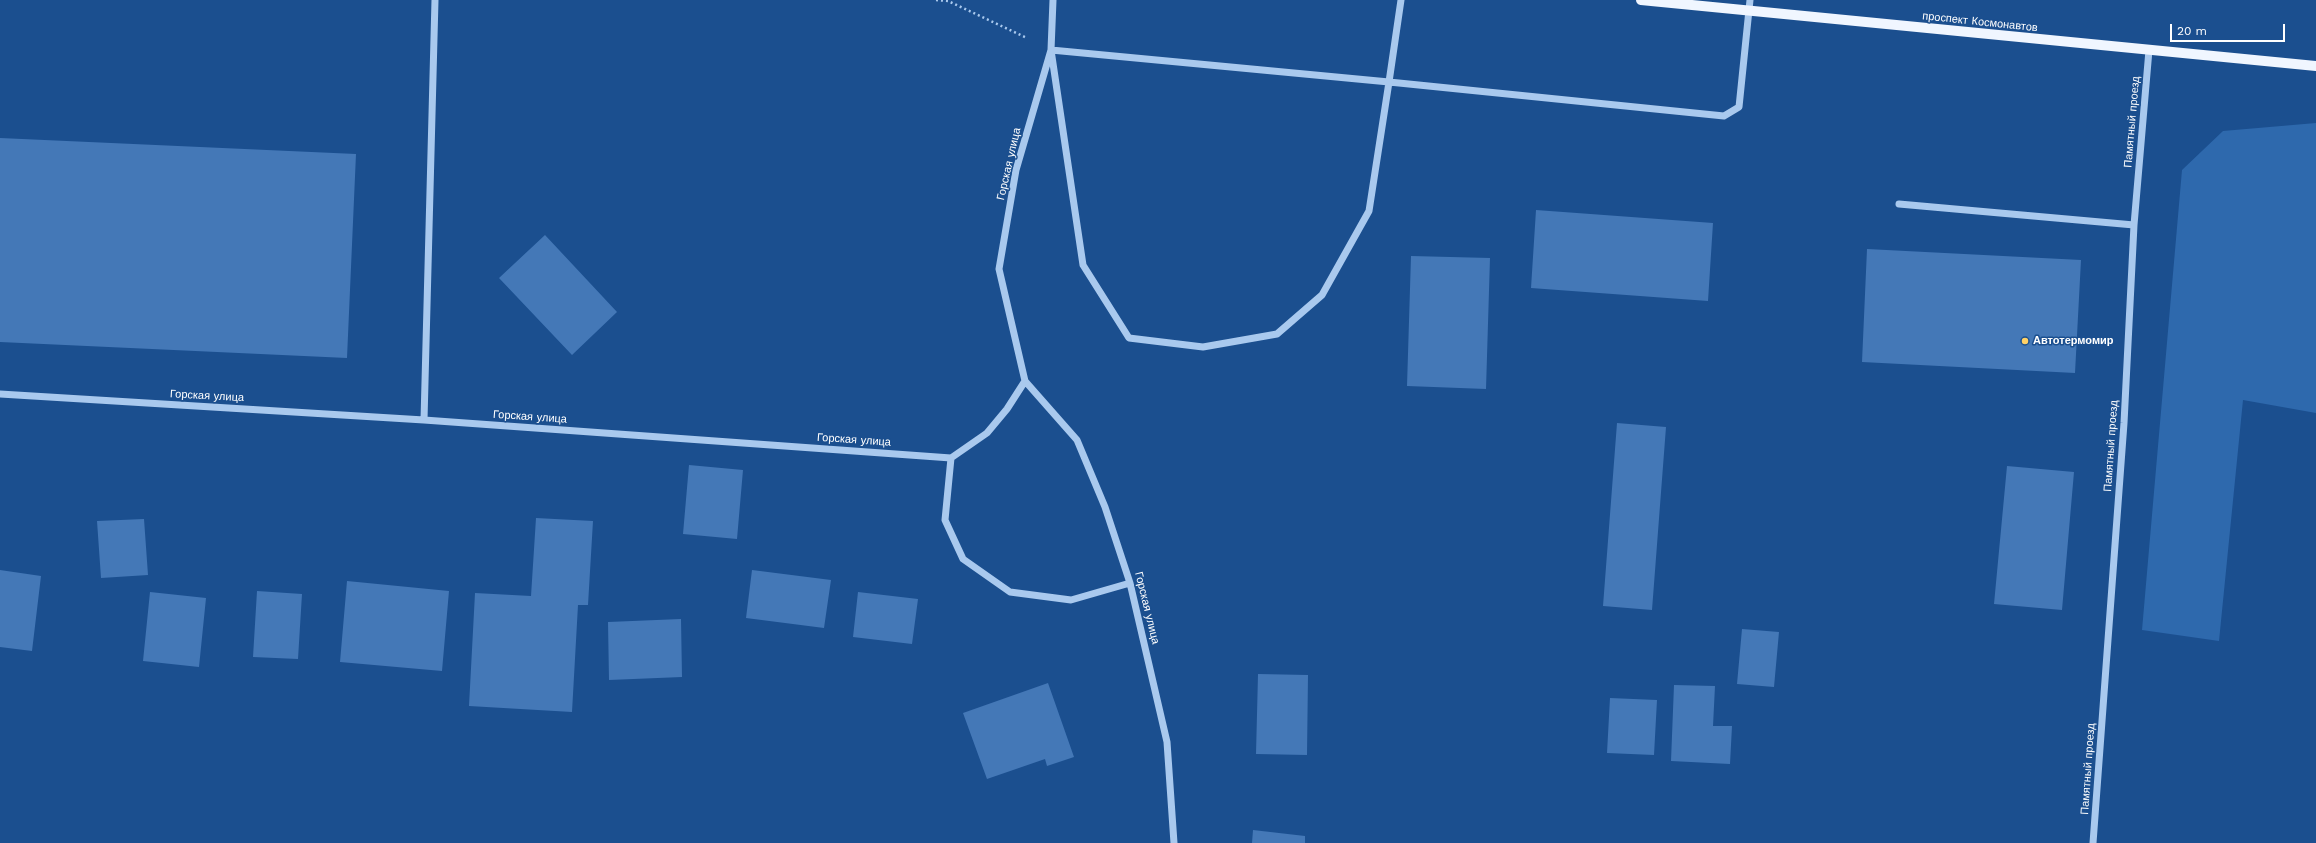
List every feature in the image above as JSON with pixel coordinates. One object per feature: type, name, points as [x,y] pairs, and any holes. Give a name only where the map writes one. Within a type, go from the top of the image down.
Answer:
[{"type":"main road","name":"проспект Космонавтов","points":[[1641,0],[2316,66]]},
{"type":"street","points":[[424,420],[435,0]]},
{"type":"street","name":"Горская улица","points":[[1053,0],[1050,50],[1016,170],[1000,269],[1025,381],[1077,440],[1105,507],[1130,582],[1167,742],[1174,843]]},
{"type":"street","points":[[1401,0],[1389,82],[1369,211],[1322,295],[1277,334],[1203,347],[1129,338],[1083,265],[1050,50],[1389,82],[1724,116],[1739,107],[1750,0]]},
{"type":"street","name":"Памятный проезд","points":[[2093,843],[2124,431],[2134,225],[2150,50]]},
{"type":"street","points":[[1899,204],[2134,225]]},
{"type":"street","points":[[1025,381],[1007,409],[987,432],[951,458],[945,520],[964,559],[1010,592],[1071,600],[1130,582]]},
{"type":"street","name":"Горская улица","points":[[0,394],[424,420],[951,458]]},
{"type":"path","points":[[936,0],[948,1],[1050,50]]},
{"type":"shaded area","points":[[2316,123],[2316,413],[2243,400],[2219,641],[2142,630],[2182,170],[2223,131]]},
{"type":"building","points":[[0,138],[356,154],[347,358],[0,342]]},
{"type":"building","points":[[1536,210],[1713,223],[1708,301],[1531,288]]},
{"type":"building","points":[[545,235],[617,312],[572,355],[499,278]]},
{"type":"building","points":[[1867,249],[2081,260],[2075,373],[1862,362]]},
{"type":"building","points":[[1411,256],[1490,258],[1486,389],[1407,386]]},
{"type":"building","points":[[1617,423],[1666,427],[1652,610],[1603,606]]},
{"type":"building","points":[[689,465],[743,470],[737,539],[683,534]]},
{"type":"building","points":[[2007,466],[2074,472],[2062,610],[1994,604]]},
{"type":"building","points":[[536,518],[593,521],[588,605],[578,605],[572,712],[469,706],[475,593],[531,596]]},
{"type":"building","points":[[144,519],[148,575],[101,578],[97,521]]},
{"type":"building","points":[[0,570],[41,576],[32,651],[0,647]]},
{"type":"building","points":[[752,570],[831,580],[824,628],[746,618]]},
{"type":"building","points":[[347,581],[449,591],[442,671],[340,662]]},
{"type":"building","points":[[257,591],[302,594],[298,659],[253,657]]},
{"type":"building","points":[[150,592],[206,598],[199,667],[143,661]]},
{"type":"building","points":[[858,592],[918,599],[912,644],[853,637]]},
{"type":"building","points":[[681,619],[682,677],[609,680],[608,622]]},
{"type":"building","points":[[1742,629],[1779,632],[1774,687],[1737,684]]},
{"type":"building","points":[[1258,674],[1308,675],[1307,755],[1256,754]]},
{"type":"building","points":[[1048,683],[1074,757],[1047,766],[1045,759],[987,779],[963,713]]},
{"type":"building","points":[[1674,685],[1715,686],[1713,726],[1732,726],[1730,764],[1671,761]]},
{"type":"building","points":[[1610,698],[1657,700],[1654,755],[1607,753]]},
{"type":"building","points":[[1253,830],[1305,836],[1305,843],[1252,843]]},
{"type":"place","name":"Автотермомир","points":[[2025,341]]}]
